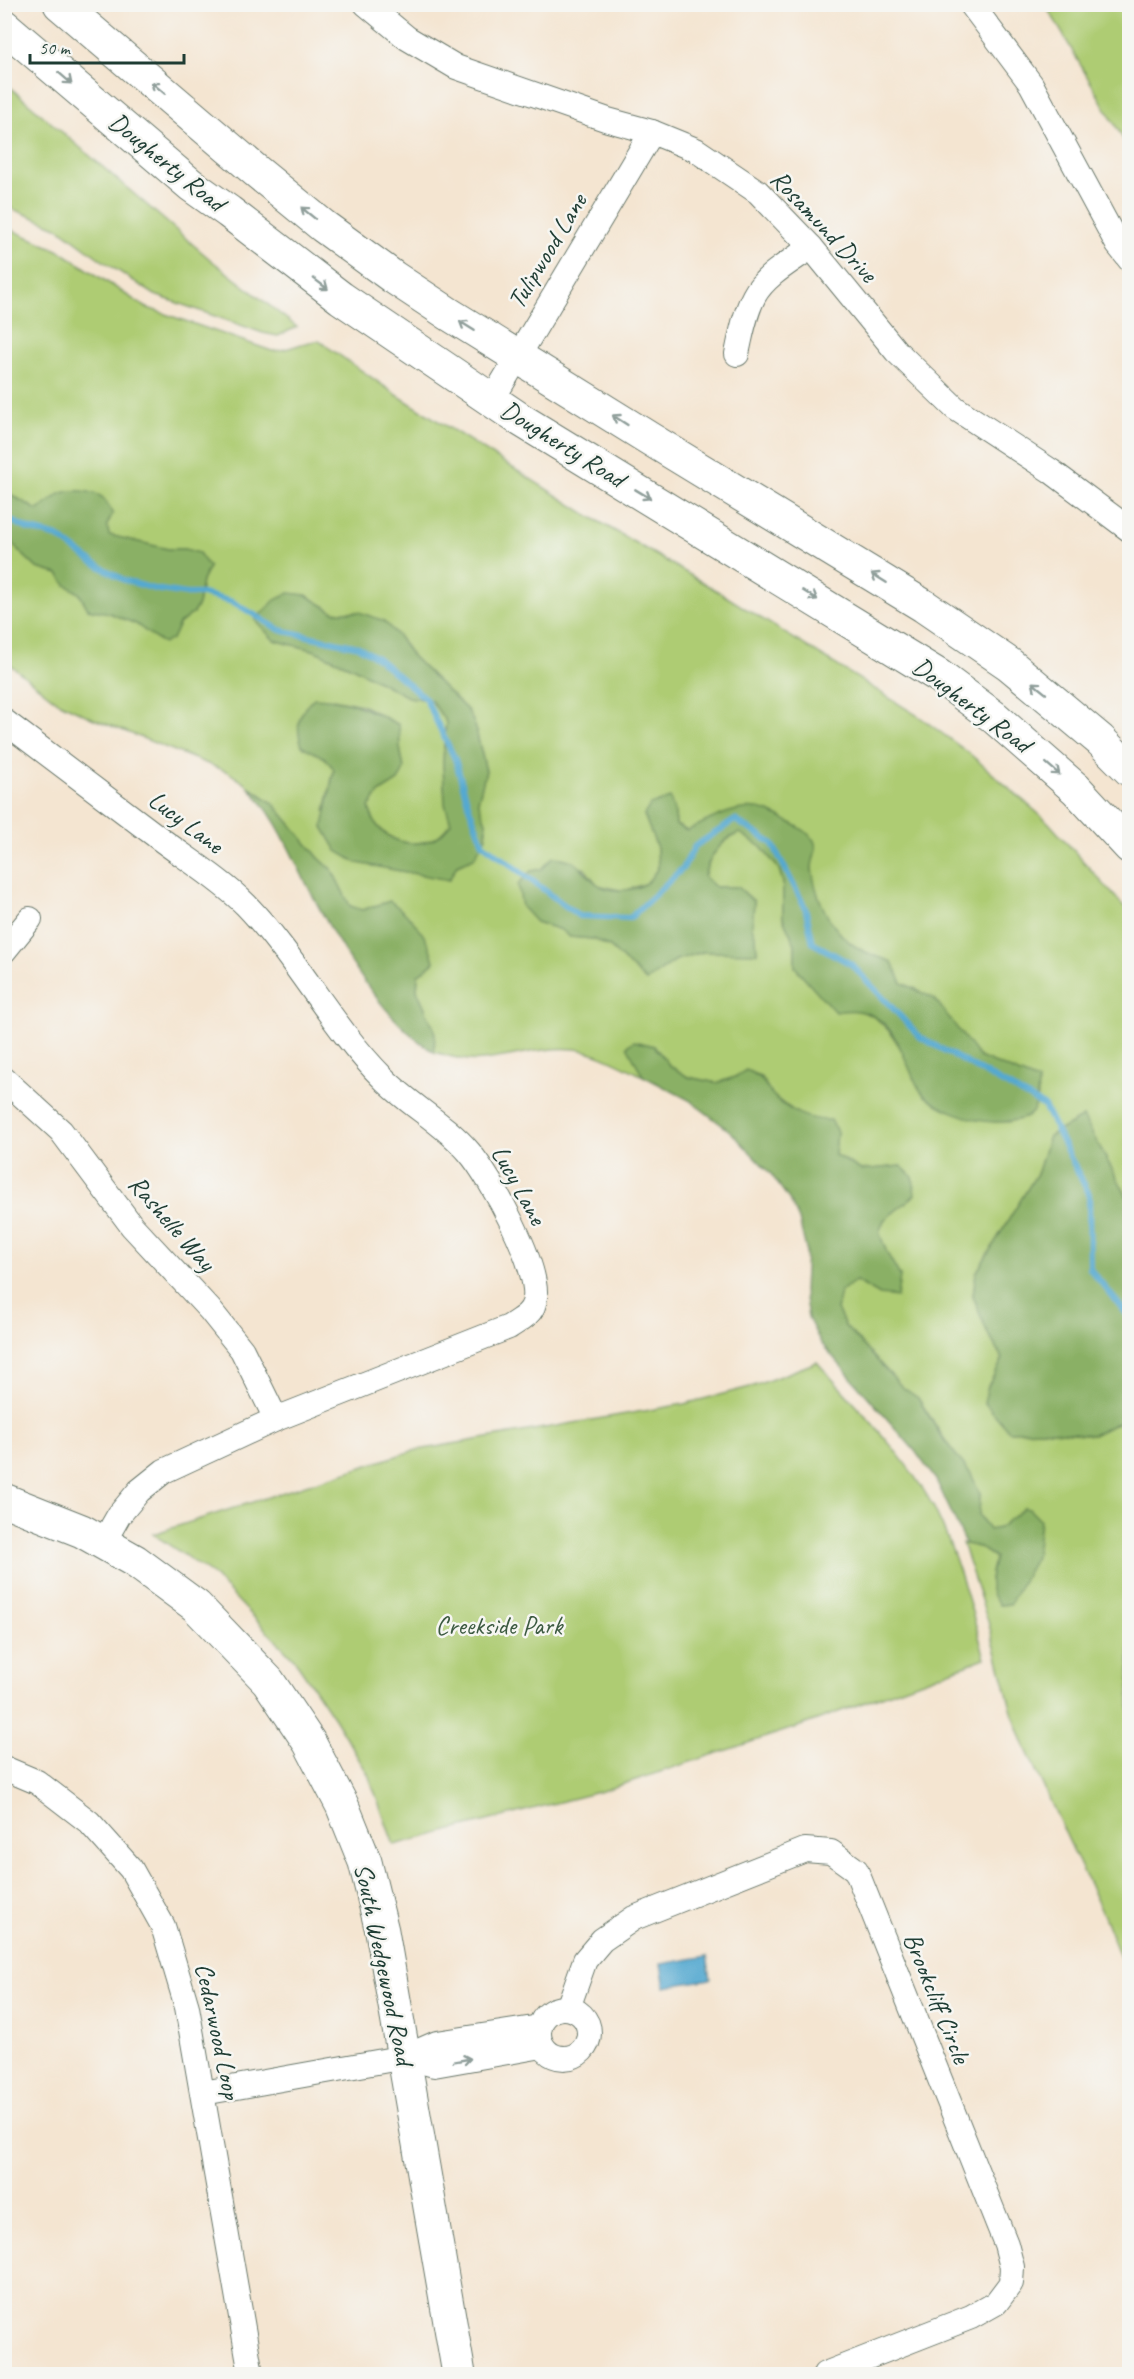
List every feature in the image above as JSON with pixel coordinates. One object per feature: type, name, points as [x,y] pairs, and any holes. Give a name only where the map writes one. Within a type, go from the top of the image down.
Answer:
[{"type":"main road","name":"Dougherty Road","points":[[60,4],[323,226],[412,290],[924,606],[1019,672],[1100,740],[1130,770]]},
{"type":"main road","name":"Dougherty Road","points":[[4,26],[191,185],[341,298],[492,400],[939,676],[994,717],[1076,789],[1130,847]]},
{"type":"main road","name":"South Wedgewood Road","points":[[4,1500],[82,1531],[103,1542],[135,1561],[196,1606],[268,1681],[309,1742],[342,1804],[365,1862],[382,1931],[459,2374]]},
{"type":"street","name":"Rosamund Drive","points":[[366,4],[408,38],[456,67],[608,120],[652,132],[696,150],[758,192],[811,247],[896,351],[955,408],[1051,471],[1130,530]]},
{"type":"street","points":[[971,4],[1031,84],[1118,245],[1130,260]]},
{"type":"street","name":"Tulipwood Lane","points":[[492,400],[652,132]]},
{"type":"street","points":[[737,354],[754,295],[768,278],[811,247]]},
{"type":"street","name":"Lucy Lane","points":[[4,721],[244,903],[283,947],[354,1046],[384,1080],[426,1113],[468,1151],[493,1185],[515,1231],[532,1273],[536,1300],[531,1311],[509,1327],[276,1419],[164,1471],[139,1491],[119,1515],[103,1542]]},
{"type":"street","points":[[4,951],[30,919]]},
{"type":"street","name":"Rashelle Way","points":[[4,1079],[62,1131],[132,1226],[217,1318],[242,1350],[276,1419]]},
{"type":"street","name":"Cedarwood Loop","points":[[4,1768],[37,1782],[89,1822],[130,1869],[163,1926],[188,2007],[251,2374]]},
{"type":"street","name":"Brookcliff Circle","points":[[568,2008],[585,1960],[602,1940],[634,1918],[806,1850],[831,1852],[856,1870],[1006,2244],[1012,2267],[1011,2283],[996,2303],[971,2317],[825,2374]]},
{"type":"street","points":[[568,2008],[582,2015],[590,2030],[586,2046],[581,2053],[567,2059],[552,2056],[541,2036],[542,2020],[553,2010],[568,2008]]},
{"type":"street","points":[[203,2093],[405,2057],[434,2065],[541,2036]]},
{"type":"green space","points":[[1045,5],[1129,5],[1129,149],[1054,19]]},
{"type":"green space","points":[[5,83],[211,260],[297,327],[278,336],[263,333],[155,295],[57,227],[5,206]]},
{"type":"green space","points":[[5,227],[60,251],[145,307],[272,351],[319,341],[397,395],[586,514],[719,592],[920,717],[970,754],[1048,822],[1129,912],[1129,1200],[1083,1117],[1049,1136],[1038,1172],[976,1273],[973,1296],[988,1334],[1003,1359],[988,1386],[1009,1431],[1042,1430],[1093,1435],[1119,1422],[1129,1413],[1129,1979],[1104,1916],[1025,1747],[1012,1712],[988,1621],[962,1543],[979,1547],[995,1558],[990,1577],[992,1593],[1000,1605],[1010,1604],[1025,1575],[1024,1508],[999,1528],[989,1530],[979,1515],[980,1494],[918,1398],[902,1387],[845,1326],[837,1309],[841,1291],[856,1281],[880,1295],[900,1276],[887,1253],[879,1232],[884,1220],[915,1195],[901,1166],[861,1170],[835,1155],[837,1132],[817,1121],[803,1117],[773,1096],[761,1077],[746,1070],[735,1077],[717,1083],[688,1077],[670,1066],[654,1046],[634,1059],[643,1076],[602,1056],[575,1049],[552,1049],[477,1060],[434,1052],[435,1031],[417,990],[418,975],[434,962],[423,935],[405,913],[390,901],[362,910],[350,906],[332,870],[319,858],[273,803],[228,772],[94,719],[58,702],[5,661],[4,530],[17,549],[37,568],[58,574],[66,585],[79,593],[88,609],[109,612],[136,624],[156,639],[172,639],[179,624],[193,613],[198,605],[202,581],[209,567],[185,549],[168,549],[109,535],[107,525],[59,495],[37,510],[5,491]],"holes":[[[306,595],[334,612],[359,612],[399,637],[412,656],[468,711],[474,723],[486,771],[478,801],[486,823],[474,857],[457,865],[449,880],[385,868],[325,811],[334,769],[325,758],[333,699],[362,705],[399,725],[404,769],[398,781],[379,793],[369,807],[378,827],[386,834],[405,842],[415,843],[439,836],[451,823],[445,799],[443,773],[446,722],[431,700],[408,697],[354,668],[313,650],[274,640],[255,620]],[[675,814],[676,825],[687,831],[721,815],[816,849],[812,866],[813,880],[820,903],[833,925],[861,950],[892,962],[902,983],[921,991],[979,1057],[1016,1072],[1038,1092],[1038,1098],[1009,1122],[977,1120],[913,1076],[907,1058],[890,1032],[876,1018],[857,1009],[795,967],[795,944],[783,918],[783,883],[779,869],[761,847],[740,833],[727,840],[717,850],[704,877],[715,887],[738,887],[754,901],[752,927],[757,952],[703,952],[676,960],[646,981],[610,947],[593,939],[570,937],[561,930],[536,922],[531,871],[584,868],[598,885],[624,891],[647,883],[658,868],[657,848]]]},
{"type":"green space","points":[[5,491],[37,510],[65,492],[92,493],[103,498],[113,513],[107,525],[109,535],[168,549],[185,549],[199,553],[209,567],[202,581],[198,605],[193,613],[179,624],[172,639],[164,643],[136,624],[109,613],[88,609],[79,593],[66,585],[58,574],[37,568],[17,549],[5,530]]},
{"type":"green space","points":[[289,593],[306,595],[334,612],[359,612],[384,621],[412,656],[468,711],[474,723],[486,771],[478,801],[486,823],[486,837],[474,858],[457,865],[449,880],[357,863],[337,851],[323,827],[334,769],[325,758],[302,746],[299,732],[301,714],[314,698],[349,703],[399,725],[404,769],[398,781],[379,793],[369,807],[378,827],[395,839],[405,842],[415,843],[437,837],[451,823],[445,804],[443,763],[446,722],[431,700],[408,697],[354,668],[313,650],[274,640],[255,620],[275,600]]},
{"type":"green space","points":[[248,787],[273,803],[319,858],[332,870],[350,906],[362,910],[390,901],[418,927],[428,944],[434,962],[418,975],[417,990],[435,1031],[434,1052],[413,1037],[394,1018],[358,973],[328,924],[273,819]]},
{"type":"green space","points":[[670,798],[676,825],[687,831],[725,813],[756,809],[776,815],[808,834],[816,846],[812,867],[814,882],[822,905],[834,926],[861,950],[892,962],[902,983],[935,999],[979,1057],[1038,1081],[1037,1100],[1033,1111],[1024,1118],[997,1122],[976,1119],[943,1108],[920,1090],[902,1050],[884,1024],[870,1014],[860,1011],[835,1012],[795,967],[795,944],[783,918],[783,883],[779,869],[761,847],[740,833],[722,844],[709,862],[704,876],[715,887],[738,887],[754,902],[752,927],[756,938],[757,953],[702,952],[676,960],[646,981],[610,947],[593,939],[570,937],[561,930],[536,922],[522,907],[518,884],[531,871],[542,869],[553,857],[574,862],[596,883],[614,890],[628,890],[648,882],[658,868],[657,848],[644,815],[650,805]]},
{"type":"green space","points":[[634,1041],[654,1046],[670,1066],[688,1077],[717,1083],[735,1077],[746,1070],[757,1075],[779,1101],[792,1110],[807,1117],[831,1120],[837,1132],[835,1155],[861,1170],[901,1166],[913,1177],[915,1195],[884,1220],[879,1232],[887,1253],[900,1276],[897,1297],[880,1295],[856,1281],[841,1291],[837,1309],[845,1326],[902,1387],[918,1398],[941,1436],[971,1474],[980,1494],[979,1515],[989,1530],[999,1528],[1024,1508],[1029,1509],[1040,1520],[1036,1557],[1010,1604],[999,1605],[990,1588],[990,1576],[995,1557],[979,1547],[966,1544],[936,1480],[915,1451],[821,1343],[808,1318],[804,1291],[806,1249],[799,1220],[791,1202],[771,1174],[731,1132],[689,1100],[643,1076],[627,1046]]},
{"type":"green space","points":[[1083,1117],[1129,1200],[1129,1413],[1119,1422],[1093,1435],[1042,1430],[1009,1431],[984,1402],[988,1386],[1003,1359],[988,1334],[973,1296],[976,1273],[1038,1172],[1049,1136]]},
{"type":"green space","name":"Creekside Park","points":[[817,1362],[896,1452],[911,1471],[935,1510],[957,1564],[985,1658],[803,1725],[602,1791],[394,1845],[368,1774],[294,1659],[212,1574],[153,1534],[412,1451],[684,1404],[754,1386]]},
{"type":"water","points":[[707,1956],[711,1979],[665,1987],[661,1964]]},
{"type":"waterway","points":[[4,517],[28,529],[58,537],[94,563],[124,580],[154,589],[202,594],[233,602],[280,630],[359,647],[377,658],[425,698],[455,759],[483,844],[579,916],[630,918],[683,868],[695,846],[735,820],[772,843],[805,907],[813,943],[851,964],[920,1037],[1044,1106],[1089,1194],[1090,1269],[1130,1318]]}]
